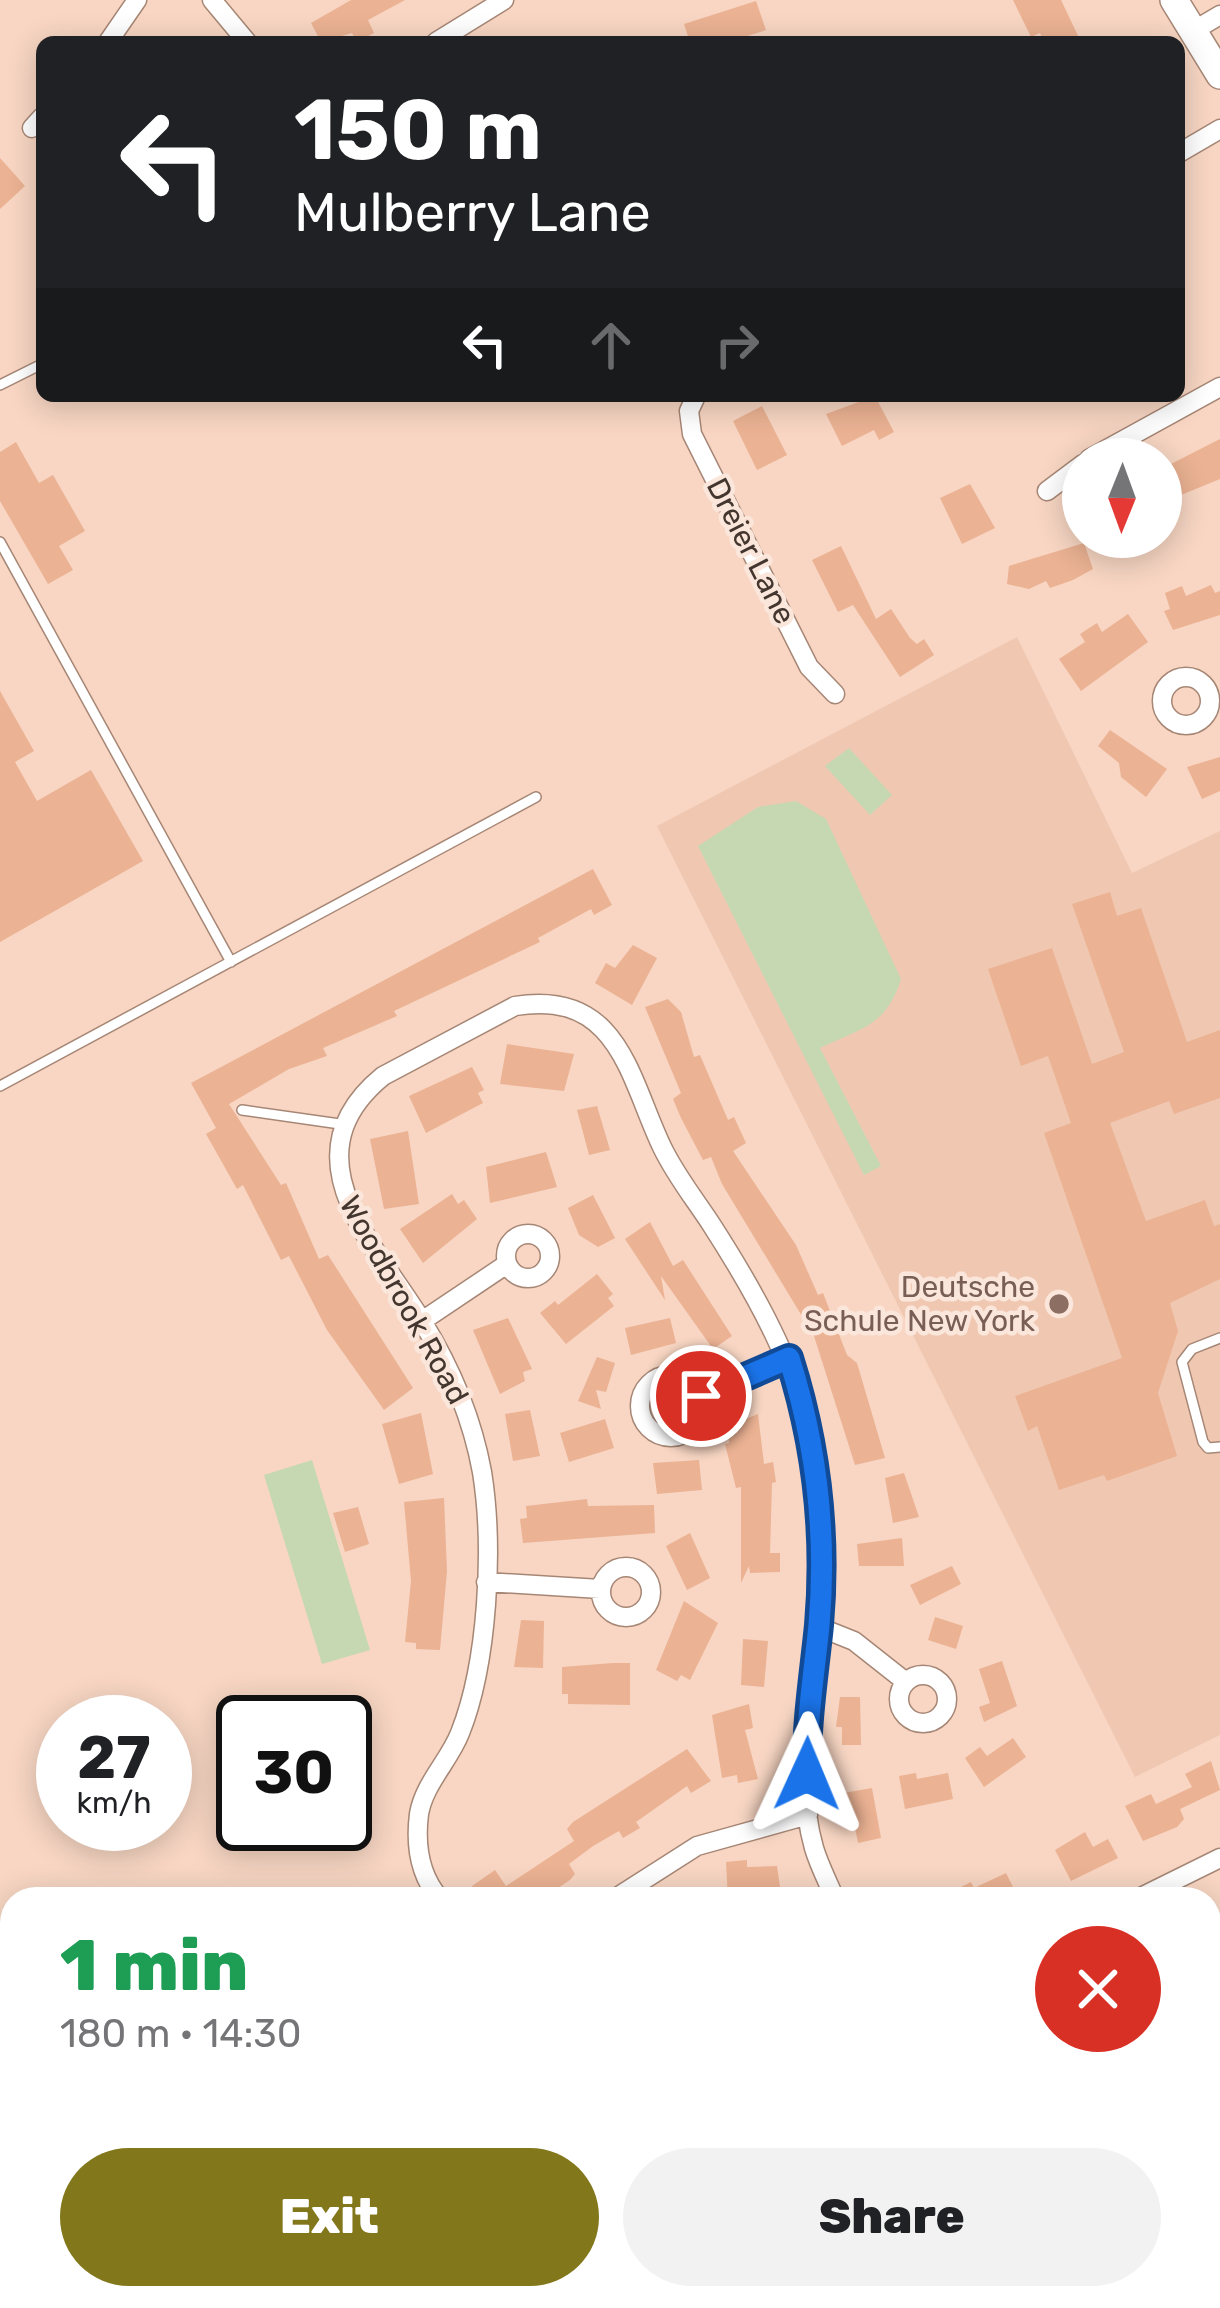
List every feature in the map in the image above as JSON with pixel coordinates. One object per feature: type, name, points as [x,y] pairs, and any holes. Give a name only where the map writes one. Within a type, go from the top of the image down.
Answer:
[{"type":"main road","points":[[1174,0],[1220,75]]},
{"type":"street","points":[[112,36],[137,0]]},
{"type":"street","points":[[212,0],[242,36]]},
{"type":"street","points":[[446,36],[504,0]]},
{"type":"street","points":[[1193,31],[1220,15]]},
{"type":"street","points":[[1185,149],[1220,129]]},
{"type":"street","points":[[1128,438],[1220,387]]},
{"type":"street","name":"Dreier Lane","points":[[694,402],[692,434],[809,667],[835,694]]},
{"type":"street","points":[[1047,491],[1062,479]]},
{"type":"street","name":"Woodbrook Road","points":[[432,1887],[421,1869],[419,1812],[460,1734],[486,1582],[486,1508],[464,1400],[422,1321],[349,1211],[339,1182],[347,1125],[366,1090],[383,1076],[515,1006],[560,1006],[586,1016],[612,1037],[641,1085],[676,1176],[711,1223],[789,1358],[817,1470],[819,1627],[806,1732],[808,1815],[814,1849],[830,1887]]},
{"type":"street","points":[[422,1321],[507,1264]]},
{"type":"street","points":[[701,1396],[789,1358]]},
{"type":"street","points":[[486,1582],[600,1589]]},
{"type":"street","points":[[819,1627],[854,1641],[906,1682]]},
{"type":"street","points":[[633,1887],[697,1846],[808,1815]]},
{"type":"street","points":[[1161,1887],[1220,1858]]},
{"type":"lane","points":[[0,385],[36,367]]},
{"type":"lane","points":[[0,542],[231,962]]},
{"type":"lane","points":[[0,1087],[536,796]]},
{"type":"lane","points":[[242,1110],[347,1125]]},
{"type":"lane","points":[[1220,1338],[1192,1349],[1182,1363],[1204,1442],[1208,1448],[1220,1447]]},
{"type":"shaded area","name":"Deutsche Schule New York","points":[[1017,637],[1132,873],[1220,831],[1220,1735],[1135,1777],[657,826]]},
{"type":"green space","points":[[849,748],[892,795],[870,815],[825,766]]},
{"type":"green space","points":[[796,801],[826,819],[901,979],[880,1016],[820,1048],[881,1166],[864,1175],[698,846],[758,807]]},
{"type":"green space","points":[[312,1460],[370,1650],[322,1664],[264,1475]]},
{"type":"building","points":[[351,0],[405,0],[368,20],[374,33],[368,36],[318,36],[311,23]]},
{"type":"building","points":[[1013,0],[1061,0],[1078,36],[1040,33],[1031,36]]},
{"type":"building","points":[[756,1],[766,30],[747,36],[688,36],[684,24]]},
{"type":"building","points":[[0,158],[25,186],[0,209]]},
{"type":"building","points":[[859,402],[878,402],[894,432],[879,440],[874,430],[842,446],[826,414]]},
{"type":"building","points":[[762,406],[787,455],[757,470],[733,421]]},
{"type":"building","points":[[1220,439],[1220,479],[1182,495],[1182,458]]},
{"type":"building","points":[[16,442],[39,483],[53,475],[85,531],[59,546],[73,570],[48,584],[0,501],[0,452]]},
{"type":"building","points":[[970,484],[995,528],[962,544],[940,498]]},
{"type":"building","points":[[841,546],[876,619],[891,609],[910,638],[917,644],[924,639],[934,655],[900,677],[853,605],[838,612],[812,560]]},
{"type":"building","points":[[1062,550],[1062,558],[1089,558],[1093,569],[1050,588],[1046,581],[1029,589],[1007,584],[1009,566]]},
{"type":"building","points":[[1211,585],[1215,593],[1220,591],[1220,615],[1173,630],[1164,611],[1170,609],[1165,593],[1182,586],[1186,596]]},
{"type":"building","points":[[1128,614],[1148,642],[1081,691],[1059,659],[1085,642],[1080,634],[1097,623],[1102,632]]},
{"type":"building","points":[[0,691],[34,751],[15,762],[37,801],[91,770],[143,861],[0,942]]},
{"type":"building","points":[[1110,730],[1167,769],[1146,797],[1121,777],[1119,763],[1098,746]]},
{"type":"building","points":[[1220,757],[1220,791],[1202,799],[1187,767]]},
{"type":"building","points":[[593,869],[612,905],[594,915],[591,909],[538,938],[540,942],[394,1011],[397,1016],[323,1048],[327,1056],[289,1069],[229,1104],[281,1185],[286,1183],[319,1259],[328,1255],[413,1388],[384,1410],[327,1330],[289,1256],[281,1260],[243,1185],[237,1189],[206,1134],[216,1128],[191,1083]]},
{"type":"building","points":[[1110,892],[1117,916],[1141,908],[1187,1042],[1220,1030],[1220,1098],[1174,1114],[1169,1101],[1110,1123],[1146,1221],[1205,1200],[1214,1226],[1220,1224],[1220,1279],[1170,1303],[1178,1331],[1158,1393],[1177,1456],[1107,1481],[1104,1475],[1059,1490],[1037,1426],[1028,1431],[1015,1396],[1122,1358],[1044,1133],[1071,1123],[1048,1056],[1021,1066],[988,969],[1052,948],[1092,1064],[1124,1052],[1072,904]]},
{"type":"building","points":[[633,945],[657,958],[632,1005],[595,983],[606,963],[615,968]]},
{"type":"building","points":[[668,999],[681,1012],[694,1057],[700,1055],[728,1120],[734,1117],[746,1143],[733,1151],[796,1245],[818,1295],[823,1293],[847,1355],[857,1363],[885,1458],[855,1465],[814,1336],[722,1184],[711,1157],[703,1160],[681,1118],[673,1099],[681,1093],[645,1007]]},
{"type":"building","points":[[507,1044],[574,1054],[564,1091],[500,1084]]},
{"type":"building","points":[[472,1067],[484,1090],[478,1093],[483,1103],[426,1133],[409,1096]]},
{"type":"building","points":[[597,1106],[610,1150],[589,1155],[577,1110]]},
{"type":"building","points":[[408,1131],[419,1204],[384,1209],[370,1139]]},
{"type":"building","points":[[546,1152],[557,1187],[490,1203],[486,1167]]},
{"type":"building","points":[[452,1194],[458,1204],[464,1200],[477,1219],[423,1263],[400,1229]]},
{"type":"building","points":[[593,1195],[615,1238],[598,1247],[579,1235],[568,1208]]},
{"type":"building","points":[[650,1222],[673,1266],[683,1260],[732,1336],[713,1349],[661,1276],[665,1300],[625,1239]]},
{"type":"building","points":[[597,1274],[613,1294],[608,1298],[614,1306],[566,1344],[540,1313]]},
{"type":"building","points":[[508,1318],[532,1369],[523,1372],[525,1381],[500,1394],[473,1330]]},
{"type":"building","points":[[670,1318],[676,1343],[631,1355],[625,1328]]},
{"type":"building","points":[[597,1357],[615,1363],[606,1392],[596,1390],[601,1409],[578,1401]]},
{"type":"building","points":[[530,1410],[540,1456],[513,1461],[505,1414]]},
{"type":"building","points":[[421,1413],[433,1474],[399,1484],[382,1424]]},
{"type":"building","points":[[758,1414],[764,1464],[773,1462],[776,1482],[772,1483],[770,1553],[780,1553],[780,1572],[750,1573],[749,1566],[741,1583],[741,1487],[736,1488],[725,1444],[729,1443],[728,1426]]},
{"type":"building","points":[[605,1419],[614,1448],[569,1462],[560,1433]]},
{"type":"building","points":[[699,1460],[702,1490],[657,1494],[653,1463]]},
{"type":"building","points":[[904,1473],[919,1517],[893,1523],[885,1478]]},
{"type":"building","points":[[444,1498],[447,1571],[440,1650],[416,1649],[416,1643],[405,1642],[411,1581],[404,1502]]},
{"type":"building","points":[[587,1499],[588,1506],[654,1505],[655,1533],[523,1543],[520,1519],[527,1518],[526,1506]]},
{"type":"building","points":[[358,1507],[369,1544],[345,1552],[333,1513]]},
{"type":"building","points":[[690,1533],[710,1578],[687,1590],[666,1546]]},
{"type":"building","points":[[902,1538],[904,1566],[859,1566],[857,1544]]},
{"type":"building","points":[[952,1566],[961,1584],[920,1605],[910,1585]]},
{"type":"building","points":[[684,1601],[718,1623],[690,1680],[681,1675],[677,1681],[656,1670]]},
{"type":"building","points":[[935,1617],[963,1626],[956,1649],[928,1640]]},
{"type":"building","points":[[521,1620],[544,1621],[543,1668],[514,1667]]},
{"type":"building","points":[[743,1639],[768,1641],[764,1687],[741,1685]]},
{"type":"building","points":[[1002,1661],[1017,1706],[984,1722],[979,1707],[990,1703],[979,1669]]},
{"type":"building","points":[[630,1663],[630,1705],[568,1704],[568,1694],[562,1694],[562,1667]]},
{"type":"building","points":[[840,1697],[860,1697],[861,1745],[842,1745],[842,1727],[836,1727]]},
{"type":"building","points":[[749,1704],[753,1728],[745,1730],[758,1779],[738,1783],[737,1775],[722,1778],[712,1715]]},
{"type":"building","points":[[1013,1738],[1026,1757],[984,1787],[965,1758],[980,1747],[987,1756]]},
{"type":"building","points":[[687,1749],[711,1781],[691,1793],[687,1786],[636,1822],[640,1828],[623,1838],[619,1831],[593,1846],[569,1864],[575,1874],[559,1887],[472,1886],[495,1870],[506,1886],[574,1841],[567,1829]]},
{"type":"building","points":[[1211,1761],[1220,1790],[1180,1809],[1184,1819],[1177,1827],[1143,1841],[1125,1806],[1151,1794],[1156,1804],[1192,1787],[1185,1774]]},
{"type":"building","points":[[916,1773],[917,1779],[948,1773],[953,1799],[905,1809],[899,1776]]},
{"type":"building","points":[[872,1788],[881,1838],[858,1843],[852,1812],[842,1812],[838,1794]]},
{"type":"building","points":[[1085,1832],[1093,1847],[1108,1839],[1118,1858],[1071,1881],[1055,1850]]},
{"type":"building","points":[[747,1860],[747,1867],[777,1866],[780,1887],[727,1887],[726,1862]]},
{"type":"building","points":[[1006,1873],[1013,1887],[976,1887]]},
{"type":"place","name":"Deutsche Schule New York","points":[[1059,1304]]},
{"type":"route","points":[[701,1396],[789,1358],[808,1418],[817,1470],[821,1585],[806,1732],[807,1774]]}]
